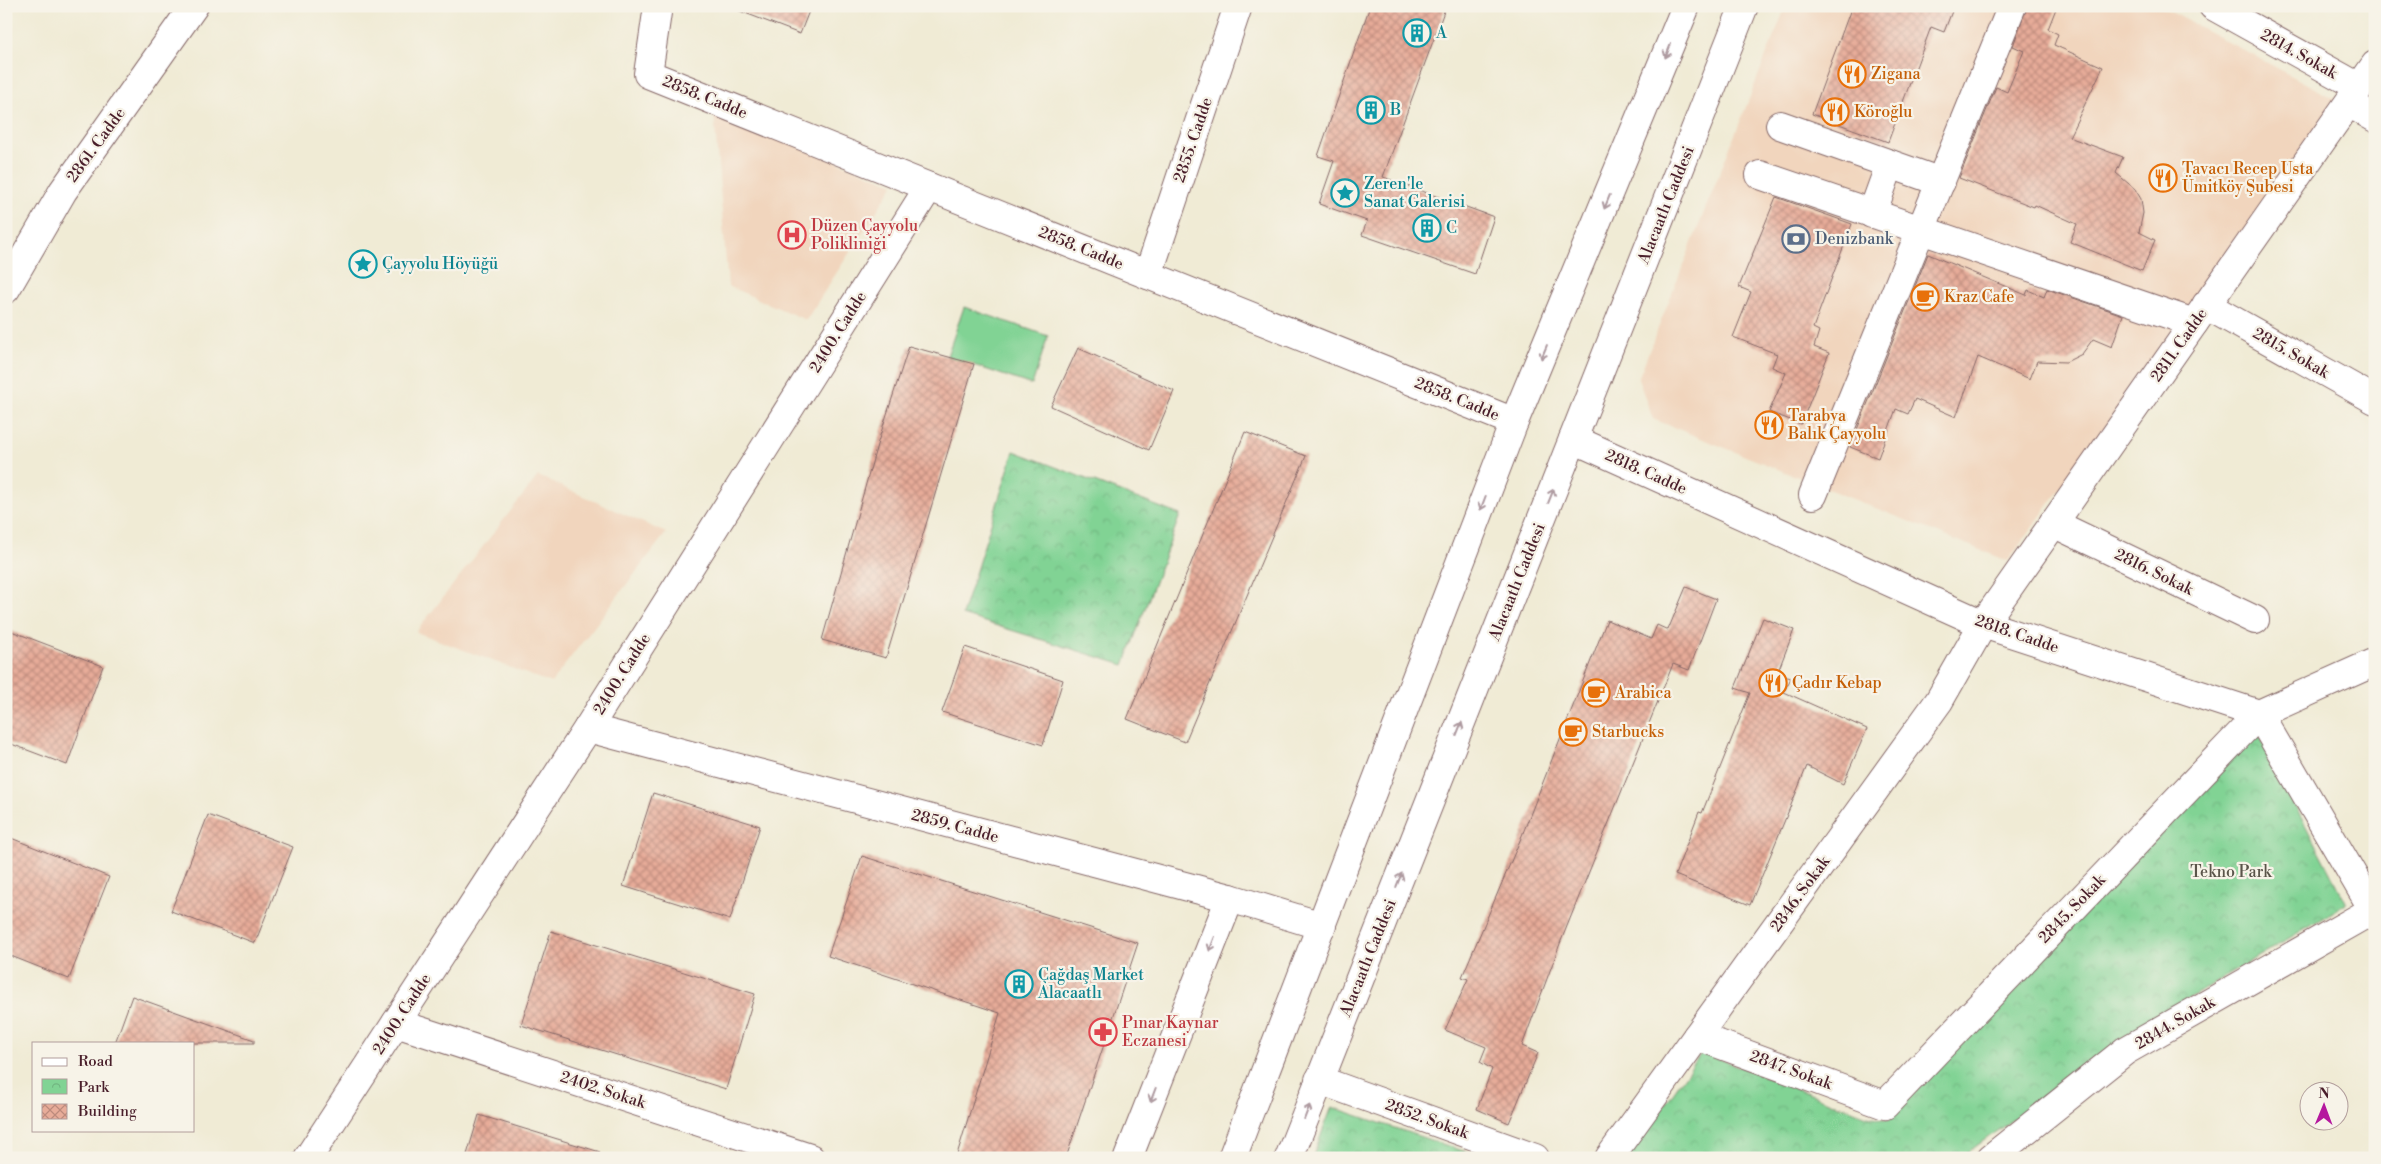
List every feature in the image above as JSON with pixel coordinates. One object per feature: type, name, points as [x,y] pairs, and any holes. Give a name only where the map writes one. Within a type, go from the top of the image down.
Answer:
[{"type":"street","name":"2861. Cadde","points":[[6,289],[63,191],[194,6]]},
{"type":"street","name":"2858. Cadde","points":[[658,6],[648,74],[1514,422]]},
{"type":"street","name":"2855. Cadde","points":[[1148,275],[1238,6]]},
{"type":"street","points":[[1232,1158],[1514,422],[1686,6]]},
{"type":"street","name":"Alacaatlı Caddesi","points":[[1289,1158],[1744,6]]},
{"type":"street","points":[[1813,495],[2012,6]]},
{"type":"street","name":"2814. Sokak","points":[[2213,6],[2361,85],[2375,118]]},
{"type":"street","name":"2811. Cadde","points":[[1983,624],[2361,85]]},
{"type":"street","points":[[1780,125],[1940,182]]},
{"type":"street","points":[[1872,214],[1890,164]]},
{"type":"street","name":"2815. Sokak","points":[[1760,175],[1921,230],[2200,314],[2375,400]]},
{"type":"street","name":"2400. Cadde","points":[[308,1158],[588,728],[929,187]]},
{"type":"street","name":"2818. Cadde","points":[[1573,438],[1983,624],[2259,714]]},
{"type":"street","name":"2816. Sokak","points":[[2053,524],[2255,620]]},
{"type":"street","name":"2846. Sokak","points":[[1609,1158],[1939,701],[1983,624]]},
{"type":"street","points":[[2374,911],[2259,714],[2375,662]]},
{"type":"street","name":"2845. Sokak","points":[[1885,1105],[2259,714]]},
{"type":"street","name":"2859. Cadde","points":[[588,728],[1230,898],[1322,926]]},
{"type":"street","points":[[1128,1158],[1230,898]]},
{"type":"street","name":"2844. Sokak","points":[[1991,1158],[2125,1051],[2374,911]]},
{"type":"street","name":"2402. Sokak","points":[[396,1023],[810,1158]]},
{"type":"street","name":"2847. Sokak","points":[[1698,1036],[1885,1105]]},
{"type":"street","name":"2852. Sokak","points":[[1319,1080],[1535,1158]]},
{"type":"shaded area","points":[[1786,6],[2160,6],[2341,102],[2008,561],[1653,419],[1638,379]]},
{"type":"shaded area","name":"Düzen Çayyolu Polikliniği","points":[[714,114],[894,184],[806,320],[728,286]]},
{"type":"shaded area","points":[[538,476],[666,533],[551,683],[416,632]]},
{"type":"green space","points":[[964,307],[1048,336],[1032,385],[947,356]]},
{"type":"green space","points":[[1014,451],[1180,515],[1124,665],[962,615]]},
{"type":"green space","name":"Tekno Park","points":[[2260,737],[2346,904],[2128,1035],[1960,1158],[1627,1158],[1702,1052],[1867,1116],[1889,1120],[2227,747]]},
{"type":"green space","points":[[1332,1107],[1484,1158],[1312,1158]]},
{"type":"building","points":[[733,6],[811,6],[800,34],[732,8]]},
{"type":"building","points":[[1370,6],[1446,6],[1383,177],[1494,217],[1475,274],[1362,235],[1367,221],[1319,204],[1334,161],[1318,156]]},
{"type":"building","points":[[1852,6],[1954,6],[1944,32],[1931,27],[1888,142],[1812,114]]},
{"type":"building","points":[[2027,6],[2057,6],[2048,29],[2058,34],[2054,45],[2103,67],[2069,137],[2123,157],[2116,173],[2135,189],[2141,199],[2143,213],[2139,232],[2155,240],[2142,271],[2070,242],[2077,224],[2035,205],[2034,207],[1959,178],[1996,87],[2007,92],[2024,51],[2013,46]]},
{"type":"building","points":[[1776,197],[1852,224],[1813,328],[1819,331],[1814,347],[1829,353],[1801,424],[1769,412],[1786,373],[1772,367],[1777,354],[1733,337],[1751,292],[1739,287]]},
{"type":"building","points":[[1928,254],[2026,295],[2028,290],[2044,297],[2047,289],[2123,315],[2112,347],[2093,339],[2082,354],[2066,362],[2037,361],[2030,379],[1978,357],[1956,417],[1915,399],[1908,414],[1896,409],[1878,458],[1850,447]]},
{"type":"building","points":[[909,346],[974,364],[886,658],[822,640],[877,445]]},
{"type":"building","points":[[1078,348],[1174,391],[1149,450],[1051,406]]},
{"type":"building","points":[[1245,432],[1306,456],[1185,742],[1127,719]]},
{"type":"building","points":[[1686,587],[1716,599],[1689,670],[1673,664],[1561,941],[1522,1046],[1538,1053],[1509,1123],[1477,1109],[1492,1069],[1480,1062],[1486,1047],[1445,1030],[1468,979],[1462,977],[1521,838],[1607,620],[1651,639],[1657,625],[1668,630]]},
{"type":"building","points":[[1763,618],[1794,630],[1777,674],[1791,678],[1784,692],[1867,729],[1843,784],[1807,766],[1750,905],[1675,875],[1699,812],[1702,813],[1750,693],[1735,688]]},
{"type":"building","points":[[6,629],[103,666],[67,765],[6,742]]},
{"type":"building","points":[[965,647],[1063,680],[1043,745],[942,712]]},
{"type":"building","points":[[653,793],[760,826],[730,920],[623,886]]},
{"type":"building","points":[[208,815],[293,847],[255,943],[171,911]]},
{"type":"building","points":[[6,836],[109,877],[69,979],[6,954]]},
{"type":"building","name":"Çağdaş Market Alacaatlı","points":[[862,856],[1138,943],[1066,1158],[956,1158],[1000,1013],[828,956]]},
{"type":"building","points":[[551,931],[755,994],[726,1089],[521,1025]]},
{"type":"building","points":[[132,996],[254,1040],[254,1043],[115,1042]]},
{"type":"building","points":[[479,1115],[600,1152],[599,1158],[466,1158]]},
{"type":"place","name":"A","points":[[1417,33]]},
{"type":"place","name":"Zigana","points":[[1852,74]]},
{"type":"place","name":"B","points":[[1371,110]]},
{"type":"place","name":"Köroğlu","points":[[1835,112]]},
{"type":"place","name":"Tavacı Recep Usta Ümitköy Şubesi","points":[[2163,178]]},
{"type":"place","name":"Zeren'le Sanat Galerisi","points":[[1345,193]]},
{"type":"place","name":"C","points":[[1427,228]]},
{"type":"place","name":"Düzen Çayyolu Polikliniği","points":[[792,235]]},
{"type":"place","name":"Denizbank","points":[[1796,239]]},
{"type":"place","name":"Çayyolu Höyüğü","points":[[363,264]]},
{"type":"place","name":"Kraz Cafe","points":[[1925,297]]},
{"type":"place","name":"Tarabya Balık Çayyolu","points":[[1769,425]]},
{"type":"place","name":"Çadır Kebap","points":[[1773,683]]},
{"type":"place","name":"Arabica","points":[[1596,693]]},
{"type":"place","name":"Starbucks","points":[[1573,732]]},
{"type":"place","name":"Çağdaş Market Alacaatlı","points":[[1019,984]]},
{"type":"place","name":"Pınar Kaynar Eczanesi","points":[[1103,1032]]}]
